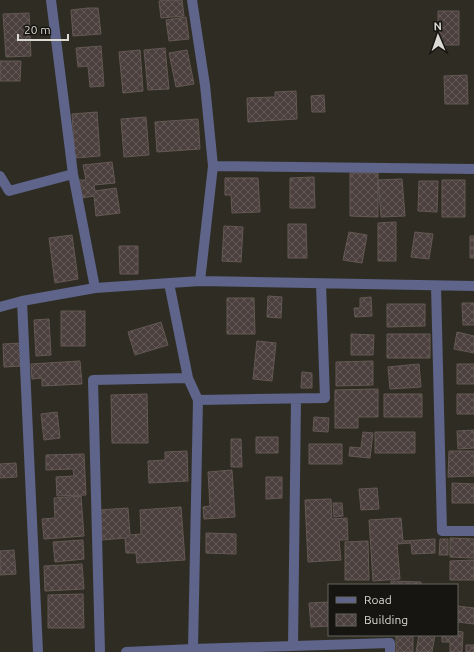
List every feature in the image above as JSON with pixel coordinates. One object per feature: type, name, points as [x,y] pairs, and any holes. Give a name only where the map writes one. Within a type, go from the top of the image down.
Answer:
[{"type":"street","points":[[51,0],[74,174],[95,288]]},
{"type":"street","points":[[192,0],[204,85],[213,166],[200,281]]},
{"type":"street","points":[[213,166],[474,169]]},
{"type":"street","points":[[0,176],[9,191],[74,174]]},
{"type":"street","points":[[0,307],[22,301],[95,288],[200,281],[474,286]]},
{"type":"street","points":[[169,283],[188,378],[198,400],[193,649]]},
{"type":"street","points":[[198,400],[326,398],[322,284]]},
{"type":"street","points":[[436,286],[442,531],[474,531]]},
{"type":"street","points":[[22,301],[38,652]]},
{"type":"street","points":[[100,652],[93,380],[188,378]]},
{"type":"street","points":[[293,646],[296,399]]},
{"type":"street","points":[[126,652],[390,643],[390,652]]},
{"type":"building","points":[[182,0],[184,16],[161,18],[159,1]]},
{"type":"building","points":[[98,8],[101,34],[73,36],[71,10]]},
{"type":"building","points":[[438,11],[459,11],[459,45],[438,45]]},
{"type":"building","points":[[29,13],[31,56],[6,57],[3,14]]},
{"type":"building","points":[[186,17],[189,39],[169,41],[166,20]]},
{"type":"building","points":[[101,46],[104,86],[90,87],[88,66],[78,67],[76,48]]},
{"type":"building","points":[[165,48],[169,89],[148,90],[144,50]]},
{"type":"building","points":[[140,50],[143,91],[123,93],[119,52]]},
{"type":"building","points":[[187,50],[194,84],[176,87],[169,53]]},
{"type":"building","points":[[0,61],[21,61],[20,81],[0,81]]},
{"type":"building","points":[[467,75],[468,104],[445,104],[444,76]]},
{"type":"building","points":[[296,91],[297,119],[248,122],[247,98],[275,97],[275,92]]},
{"type":"building","points":[[324,95],[325,112],[312,112],[311,96]]},
{"type":"building","points":[[97,112],[100,156],[75,158],[72,114]]},
{"type":"building","points":[[146,117],[149,155],[124,157],[121,119]]},
{"type":"building","points":[[198,119],[200,149],[157,152],[155,122]]},
{"type":"building","points":[[112,162],[115,183],[94,185],[95,191],[116,188],[120,213],[96,216],[94,196],[82,198],[79,180],[86,180],[83,165]]},
{"type":"building","points":[[350,173],[378,173],[378,217],[350,216]]},
{"type":"building","points":[[314,177],[315,208],[290,208],[290,178]]},
{"type":"building","points":[[225,178],[258,178],[260,212],[232,213],[231,195],[225,195]]},
{"type":"building","points":[[402,179],[405,216],[381,217],[378,180]]},
{"type":"building","points":[[442,180],[465,180],[465,217],[442,217]]},
{"type":"building","points":[[419,181],[438,181],[437,212],[418,211]]},
{"type":"building","points":[[396,222],[396,261],[378,261],[378,223]]},
{"type":"building","points":[[288,224],[306,224],[307,258],[288,258]]},
{"type":"building","points":[[224,226],[243,227],[241,262],[222,261]]},
{"type":"building","points":[[349,232],[367,235],[362,263],[343,260]]},
{"type":"building","points":[[415,232],[433,234],[429,259],[411,257]]},
{"type":"building","points":[[72,235],[78,279],[55,283],[49,238]]},
{"type":"building","points":[[470,236],[474,236],[474,258],[470,258]]},
{"type":"building","points":[[119,246],[138,246],[138,274],[120,274]]},
{"type":"building","points":[[268,296],[282,297],[281,318],[267,317]]},
{"type":"building","points":[[371,297],[372,316],[355,317],[354,308],[360,308],[360,298]]},
{"type":"building","points":[[227,298],[254,298],[255,334],[227,334]]},
{"type":"building","points":[[462,303],[474,303],[474,325],[463,325]]},
{"type":"building","points":[[387,304],[425,304],[425,326],[387,327]]},
{"type":"building","points":[[61,311],[85,311],[85,346],[61,346]]},
{"type":"building","points":[[49,319],[51,355],[36,356],[34,320]]},
{"type":"building","points":[[161,322],[168,345],[135,355],[128,332]]},
{"type":"building","points":[[457,332],[474,336],[474,353],[454,349]]},
{"type":"building","points":[[351,334],[374,335],[373,355],[351,355]]},
{"type":"building","points":[[387,334],[430,334],[430,358],[387,358]]},
{"type":"building","points":[[257,341],[276,343],[272,381],[253,379]]},
{"type":"building","points":[[22,343],[23,366],[4,367],[3,344]]},
{"type":"building","points":[[80,361],[82,384],[42,386],[42,378],[32,379],[31,364]]},
{"type":"building","points":[[373,361],[373,385],[336,386],[336,362]]},
{"type":"building","points":[[419,364],[421,387],[390,389],[388,367]]},
{"type":"building","points":[[457,364],[474,364],[474,384],[457,384]]},
{"type":"building","points":[[302,372],[312,373],[312,388],[301,388]]},
{"type":"building","points":[[378,389],[378,417],[358,417],[358,428],[335,428],[335,390]]},
{"type":"building","points":[[147,394],[148,443],[112,443],[111,395]]},
{"type":"building","points":[[384,394],[422,394],[422,417],[384,417]]},
{"type":"building","points":[[457,394],[474,394],[474,414],[457,414]]},
{"type":"building","points":[[57,412],[60,438],[44,440],[41,414]]},
{"type":"building","points":[[314,417],[329,418],[328,432],[313,431]]},
{"type":"building","points":[[474,430],[474,448],[458,449],[457,431]]},
{"type":"building","points":[[363,432],[373,433],[370,458],[349,456],[350,447],[361,448]]},
{"type":"building","points":[[375,432],[415,432],[415,453],[375,453]]},
{"type":"building","points":[[256,437],[278,437],[278,453],[256,453]]},
{"type":"building","points":[[231,439],[241,439],[242,467],[231,467]]},
{"type":"building","points":[[309,444],[342,444],[342,464],[309,464]]},
{"type":"building","points":[[187,451],[188,481],[149,483],[148,461],[165,460],[165,452]]},
{"type":"building","points":[[449,451],[474,451],[474,476],[448,477]]},
{"type":"building","points":[[84,454],[86,495],[57,496],[56,477],[74,476],[73,469],[46,470],[46,455]]},
{"type":"building","points":[[16,463],[17,477],[0,478],[0,464]]},
{"type":"building","points":[[232,470],[235,517],[204,519],[203,507],[210,506],[208,472]]},
{"type":"building","points":[[266,477],[282,477],[282,498],[266,499]]},
{"type":"building","points":[[452,483],[474,484],[474,503],[452,503]]},
{"type":"building","points":[[377,488],[379,509],[361,510],[359,489]]},
{"type":"building","points":[[81,496],[84,536],[44,539],[42,519],[55,518],[54,498]]},
{"type":"building","points":[[331,499],[332,519],[347,518],[348,540],[339,540],[341,560],[308,562],[305,500]]},
{"type":"building","points":[[333,503],[342,503],[343,516],[334,517]]},
{"type":"building","points":[[181,507],[185,560],[137,563],[136,553],[126,553],[125,538],[102,540],[100,510],[128,508],[130,535],[141,534],[140,510]]},
{"type":"building","points":[[401,518],[403,541],[435,539],[435,553],[412,554],[411,543],[397,544],[400,579],[373,581],[369,520]]},
{"type":"building","points":[[206,533],[236,534],[236,554],[206,553]]},
{"type":"building","points":[[450,538],[474,539],[474,558],[450,557]]},
{"type":"building","points":[[440,539],[448,539],[448,555],[439,555]]},
{"type":"building","points":[[83,540],[84,559],[55,562],[53,542]]},
{"type":"building","points":[[368,541],[369,580],[345,580],[345,542]]},
{"type":"building","points":[[14,550],[16,574],[0,575],[0,551]]},
{"type":"building","points":[[474,560],[474,580],[450,580],[450,561]]},
{"type":"building","points":[[82,564],[84,589],[45,591],[44,566]]},
{"type":"building","points":[[391,581],[421,582],[421,584],[391,584]]},
{"type":"building","points":[[83,594],[84,628],[48,628],[48,595]]},
{"type":"building","points":[[328,602],[328,626],[311,627],[309,603]]},
{"type":"building","points":[[458,606],[474,608],[474,624],[458,622]]},
{"type":"building","points":[[458,631],[463,632],[462,652],[450,652],[450,642],[442,642],[442,636],[458,636]]},
{"type":"building","points":[[396,636],[413,636],[413,652],[396,652]]},
{"type":"building","points":[[419,636],[435,636],[432,652],[416,652]]},
{"type":"building","points":[[466,645],[474,645],[474,652],[466,652]]}]
